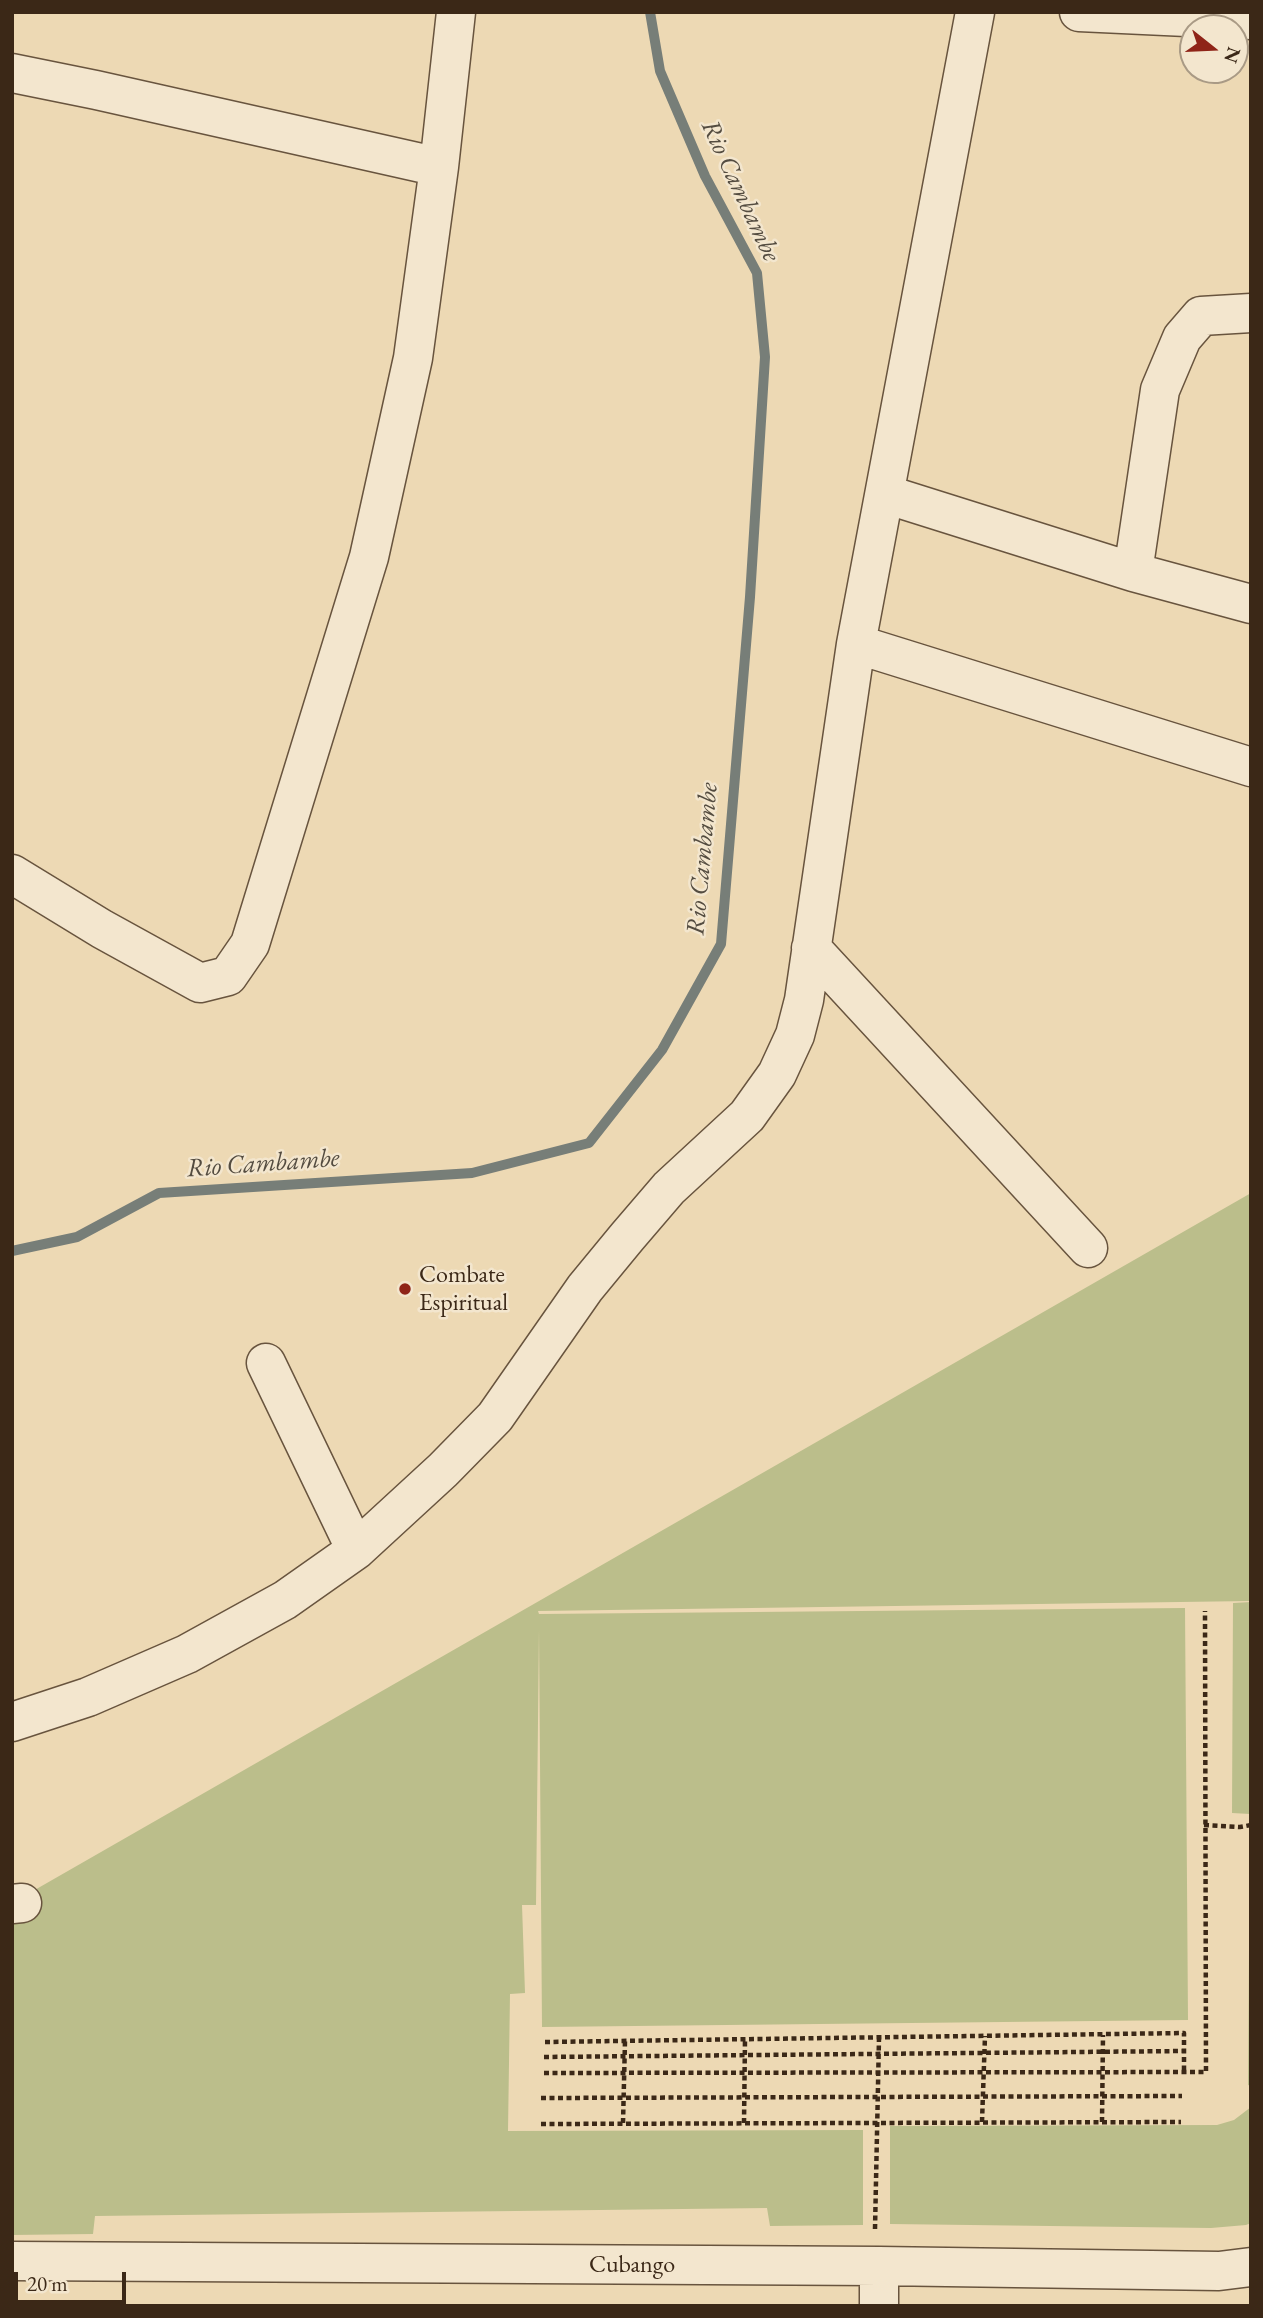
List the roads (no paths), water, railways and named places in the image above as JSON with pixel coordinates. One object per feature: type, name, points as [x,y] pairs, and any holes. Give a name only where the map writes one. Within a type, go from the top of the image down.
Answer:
[{"type":"street","points":[[12,874],[102,929],[200,983],[228,976],[250,944],[369,557],[413,358],[439,167],[456,12]]},
{"type":"street","points":[[12,1722],[88,1697],[187,1654],[285,1600],[356,1550],[443,1471],[495,1417],[585,1288],[669,1188],[747,1116],[777,1074],[794,1035],[804,1000],[856,644],[975,12]]},
{"type":"street","points":[[1079,12],[1251,20]]},
{"type":"street","points":[[12,74],[96,90],[439,167]]},
{"type":"street","points":[[1133,572],[1160,390],[1182,338],[1201,316],[1251,313]]},
{"type":"street","points":[[885,494],[1133,572],[1251,604]]},
{"type":"street","points":[[856,644],[1251,767]]},
{"type":"street","points":[[811,948],[1088,1248]]},
{"type":"street","points":[[266,1363],[356,1550]]},
{"type":"street","points":[[877,2250],[879,2306]]},
{"type":"street","name":"Cubango","points":[[12,2261],[877,2250],[1219,2271],[1251,2267]]},
{"type":"waterway","name":"Rio Cambambe","points":[[12,1251],[77,1237],[159,1193],[472,1173],[589,1143],[662,1050],[721,944],[750,597],[765,357],[757,273],[705,176],[660,71],[650,12]]},
{"type":"place","name":"Combate Espiritual","points":[[405,1289]]}]
